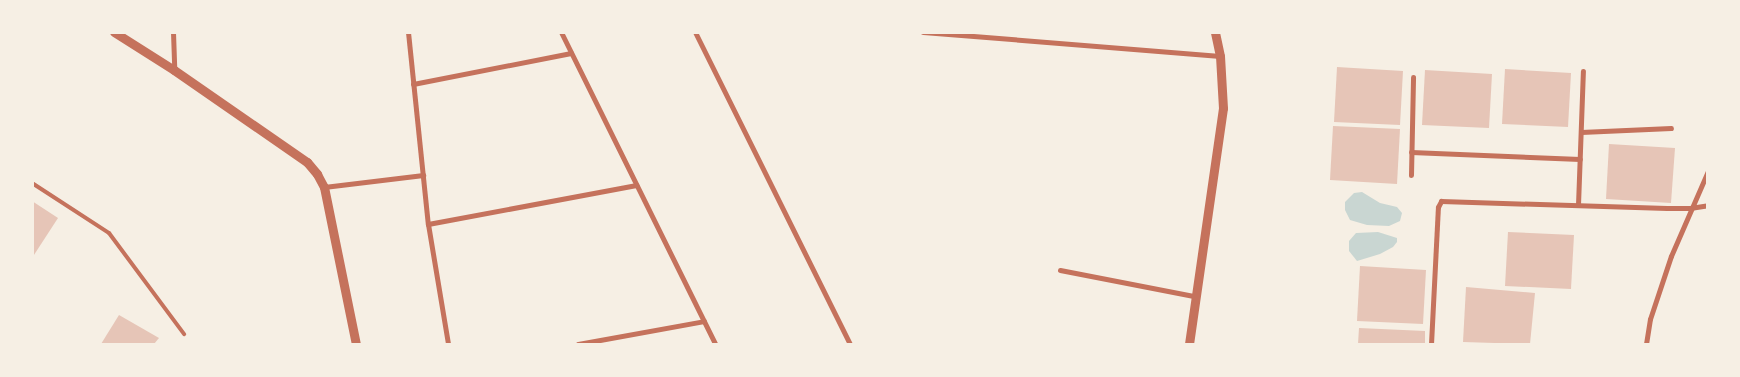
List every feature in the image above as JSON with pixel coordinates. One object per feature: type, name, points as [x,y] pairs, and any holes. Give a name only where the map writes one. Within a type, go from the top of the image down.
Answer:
[{"type":"street","points":[[114,32],[174,70],[306,162],[324,187],[356,344]]},
{"type":"street","points":[[173,32],[174,70]]},
{"type":"street","points":[[408,32],[428,224],[448,344]]},
{"type":"street","points":[[560,32],[715,344]]},
{"type":"street","points":[[695,32],[850,344]]},
{"type":"street","points":[[923,32],[1220,56]]},
{"type":"street","points":[[1189,344],[1194,296],[1223,108],[1220,56],[1215,32]]},
{"type":"street","points":[[413,84],[571,53]]},
{"type":"street","points":[[1578,205],[1583,71]]},
{"type":"street","points":[[1411,175],[1413,77]]},
{"type":"street","points":[[1581,132],[1671,128]]},
{"type":"street","points":[[1411,152],[1580,159]]},
{"type":"street","points":[[1646,344],[1650,319],[1690,208],[1708,171]]},
{"type":"street","points":[[324,187],[423,175]]},
{"type":"street","points":[[428,224],[636,185]]},
{"type":"street","points":[[1431,344],[1438,207],[1441,201],[1690,208],[1708,204]]},
{"type":"street","points":[[1060,270],[1194,296]]},
{"type":"street","points":[[578,344],[704,321]]},
{"type":"lane","points":[[32,183],[109,233],[184,334]]},
{"type":"shaded area","points":[[1362,192],[1380,203],[1397,207],[1402,213],[1400,221],[1389,226],[1367,225],[1350,220],[1345,210],[1345,202],[1354,193]]},
{"type":"shaded area","points":[[1378,232],[1397,238],[1397,242],[1393,247],[1380,254],[1357,261],[1349,251],[1349,241],[1356,233]]},
{"type":"building","points":[[1337,67],[1403,71],[1400,125],[1334,122]]},
{"type":"building","points":[[1505,69],[1571,73],[1568,127],[1502,124]]},
{"type":"building","points":[[1425,70],[1492,74],[1489,128],[1422,125]]},
{"type":"building","points":[[1333,126],[1400,129],[1397,184],[1330,180]]},
{"type":"building","points":[[1609,144],[1675,148],[1671,203],[1606,199]]},
{"type":"building","points":[[32,201],[58,218],[32,258]]},
{"type":"building","points":[[1508,232],[1574,235],[1571,289],[1505,286]]},
{"type":"building","points":[[1360,266],[1426,270],[1423,324],[1357,321]]},
{"type":"building","points":[[1466,287],[1535,293],[1530,344],[1463,342]]},
{"type":"building","points":[[119,315],[159,338],[154,344],[101,344]]},
{"type":"building","points":[[1359,328],[1425,331],[1425,344],[1358,344]]}]
